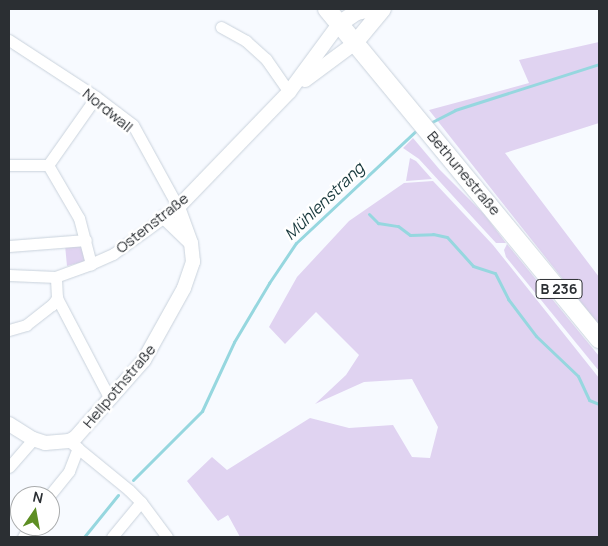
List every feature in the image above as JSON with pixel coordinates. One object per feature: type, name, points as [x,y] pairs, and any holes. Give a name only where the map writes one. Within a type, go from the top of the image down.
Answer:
[{"type":"main road","name":"Bethunestraße","points":[[327,9],[599,339]]},
{"type":"main road","points":[[339,24],[357,12],[371,9]]},
{"type":"main road","points":[[355,43],[383,9]]},
{"type":"street","name":"Ostenstraße","points":[[9,275],[56,277],[113,254],[164,218],[178,207],[289,92],[339,24]]},
{"type":"street","points":[[221,27],[246,41],[266,59],[289,92]]},
{"type":"street","name":"Nordwall","points":[[9,40],[96,97],[133,125],[178,207]]},
{"type":"street","name":"Ostenstraße","points":[[289,92],[355,43]]},
{"type":"street","points":[[48,166],[96,97]]},
{"type":"street","points":[[9,165],[48,166]]},
{"type":"street","points":[[48,166],[79,218],[91,264]]},
{"type":"street","name":"Hellpothstraße","points":[[73,445],[75,438],[144,360],[184,288],[193,262],[191,243],[178,207]]},
{"type":"street","points":[[164,218],[191,243]]},
{"type":"street","points":[[9,246],[86,240]]},
{"type":"street","points":[[56,277],[57,298],[110,399]]},
{"type":"street","points":[[9,330],[36,319],[46,312],[57,298]]},
{"type":"street","points":[[9,424],[34,439],[45,443],[73,445],[122,484],[141,502],[168,537]]},
{"type":"street","points":[[9,467],[34,439]]},
{"type":"street","points":[[57,486],[69,471],[73,445]]},
{"type":"street","points":[[112,537],[141,502]]},
{"type":"shaded area","points":[[599,42],[599,123],[505,153],[599,277],[599,325],[429,110],[529,83],[519,60]]},
{"type":"shaded area","points":[[413,138],[440,170],[484,214],[506,243],[496,243],[419,159],[403,148]]},
{"type":"shaded area","points":[[410,158],[416,161],[432,179],[406,181]]},
{"type":"shaded area","points":[[433,181],[493,245],[599,378],[599,537],[240,537],[228,515],[218,521],[187,481],[212,457],[227,470],[310,418],[349,428],[393,425],[412,457],[430,458],[438,427],[412,379],[364,382],[315,404],[346,375],[359,355],[316,312],[285,344],[269,327],[297,277],[349,221],[404,183]]},
{"type":"shaded area","points":[[84,244],[90,260],[67,266],[65,245]]},
{"type":"shaded area","points":[[507,244],[599,356],[599,371],[506,257],[504,250]]},
{"type":"waterway","name":"Mühlenstrang","points":[[428,124],[455,110],[599,64]]},
{"type":"waterway","name":"Mühlenstrang","points":[[133,480],[202,411],[234,342],[269,283],[296,243],[418,129]]},
{"type":"waterway","points":[[369,214],[378,223],[398,226],[410,235],[433,234],[447,237],[473,266],[495,273],[508,299],[536,336],[578,376],[589,400],[599,404]]},
{"type":"waterway","name":"Mühlenstrang","points":[[84,537],[118,495]]}]
